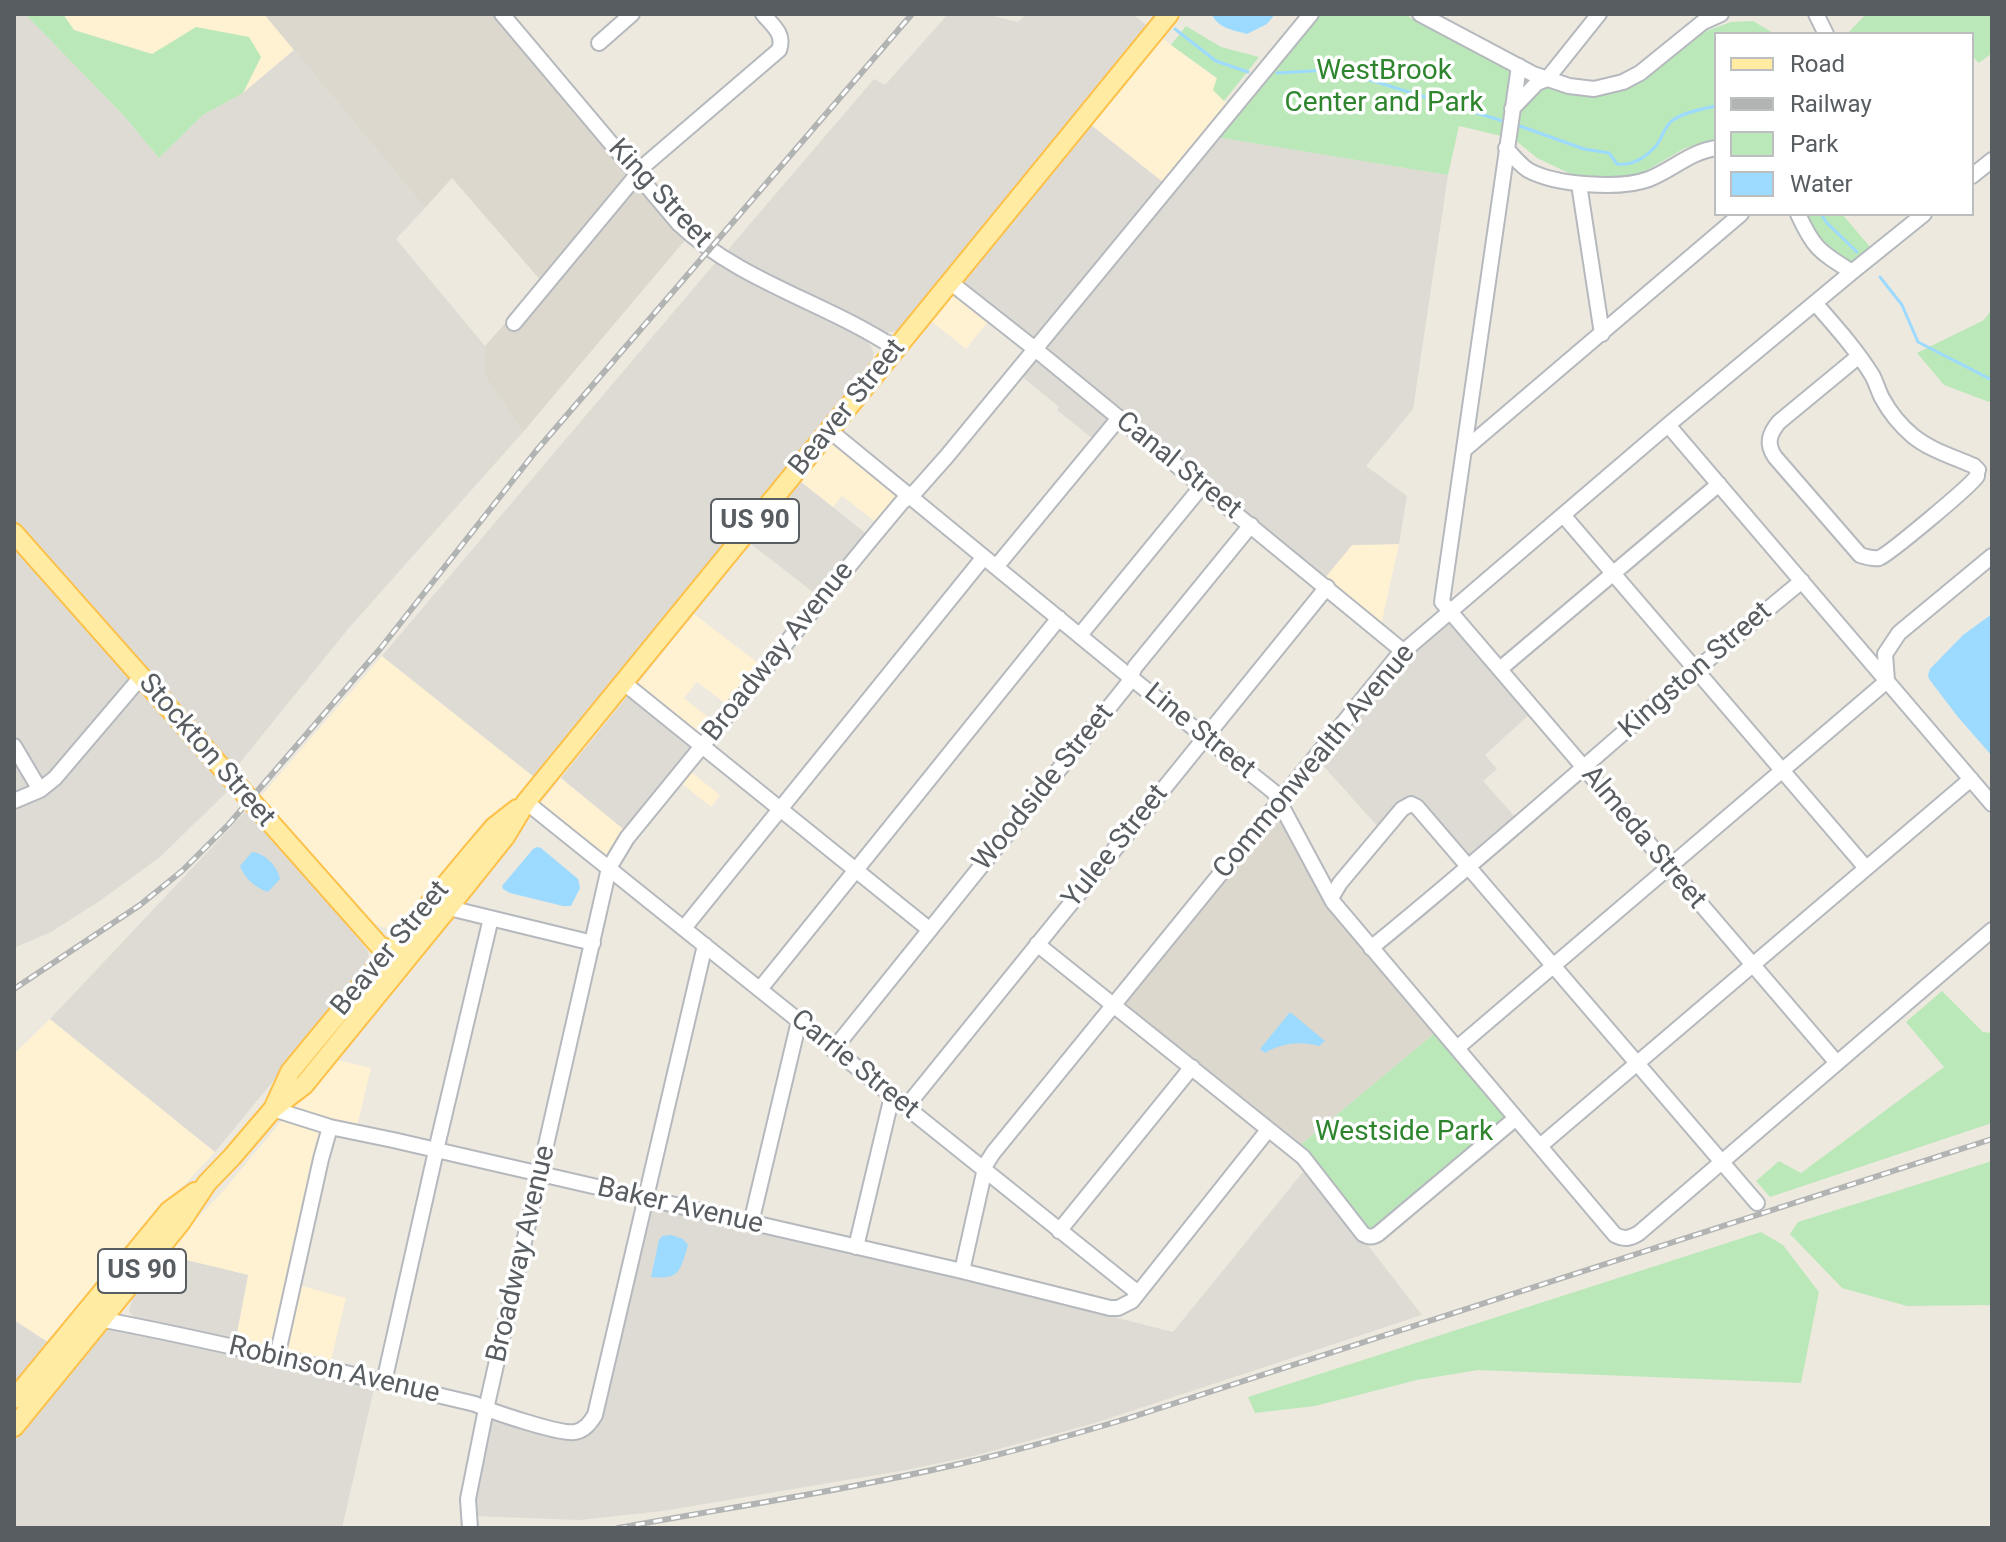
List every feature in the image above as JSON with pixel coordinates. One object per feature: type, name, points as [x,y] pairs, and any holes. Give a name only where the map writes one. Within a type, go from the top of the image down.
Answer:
[{"type":"main road","name":"Beaver Street","points":[[14,1399],[169,1211],[207,1183],[273,1109],[304,1085],[429,903],[505,837],[526,802],[1169,14]]},
{"type":"main road","name":"Stockton Street","points":[[14,533],[392,961]]},
{"type":"main road","name":"Beaver Street","points":[[392,961],[449,907],[477,860]]},
{"type":"main road","name":"Beaver Street","points":[[14,1427],[181,1222],[207,1183]]},
{"type":"street","name":"King Street","points":[[502,14],[679,224],[708,250],[896,349]]},
{"type":"street","points":[[599,43],[632,14]]},
{"type":"street","points":[[514,323],[646,164],[779,50],[782,42],[780,34],[763,14]]},
{"type":"street","name":"Broadway Avenue","points":[[470,1528],[468,1499],[486,1409],[609,868],[627,838],[902,502],[947,456],[1311,14]]},
{"type":"street","points":[[1420,14],[1449,20],[1519,66],[1547,79],[1594,89],[1623,82],[1648,67],[1703,22],[1721,14]]},
{"type":"street","points":[[1512,109],[1537,83],[1547,79],[1599,14]]},
{"type":"street","points":[[1816,14],[1825,32]]},
{"type":"street","points":[[1450,612],[1442,602],[1519,66]]},
{"type":"street","points":[[1506,148],[1518,163],[1529,170],[1579,184],[1619,184],[1645,180],[1688,157],[1714,149]]},
{"type":"street","points":[[1579,184],[1602,334]]},
{"type":"street","points":[[1464,450],[1739,216]]},
{"type":"street","points":[[1799,216],[1808,237],[1817,248],[1852,272]]},
{"type":"street","name":"Commonwealth Avenue","points":[[962,1271],[984,1171],[993,1153],[1391,664],[1668,425],[1922,216]]},
{"type":"street","name":"Canal Street","points":[[950,282],[1404,652]]},
{"type":"street","points":[[1815,303],[1859,356],[1893,415],[1912,436],[1978,470],[1974,479],[1879,558],[1860,555],[1775,457],[1769,444],[1779,422],[1859,356]]},
{"type":"street","points":[[684,928],[780,808],[990,562],[1119,418]]},
{"type":"street","points":[[1668,425],[1992,804]]},
{"type":"street","name":"Line Street","points":[[829,430],[1274,792],[1331,898],[1615,1235],[1627,1238],[1639,1233],[1722,1161]]},
{"type":"street","points":[[1500,669],[1719,484]]},
{"type":"street","points":[[1080,635],[1202,486]]},
{"type":"street","points":[[1563,515],[1866,868]]},
{"type":"street","name":"Woodside Street","points":[[833,1050],[1127,685],[1135,667],[1251,525]]},
{"type":"street","points":[[1887,681],[1885,654],[1899,633],[1992,556]]},
{"type":"street","name":"Kingston Street","points":[[1371,948],[1802,581]]},
{"type":"street","name":"Yulee Street","points":[[906,1107],[1327,587]]},
{"type":"street","name":"Almeda Street","points":[[1450,612],[1837,1063]]},
{"type":"street","points":[[760,989],[1059,618]]},
{"type":"street","points":[[14,801],[40,790],[55,778],[141,677]]},
{"type":"street","points":[[1457,1048],[1887,681]]},
{"type":"street","points":[[624,683],[930,930]]},
{"type":"street","points":[[14,746],[40,790]]},
{"type":"street","points":[[1540,1146],[1971,779]]},
{"type":"street","name":"Carrie Street","points":[[526,802],[1138,1293]]},
{"type":"street","points":[[1331,898],[1402,809],[1411,804],[1417,807],[1757,1203]]},
{"type":"street","points":[[429,903],[593,943]]},
{"type":"street","points":[[384,1382],[491,918]]},
{"type":"street","points":[[1722,1161],[1992,930]]},
{"type":"street","points":[[1037,944],[1303,1157],[1363,1234],[1370,1237],[1378,1234],[1516,1118]]},
{"type":"street","points":[[645,1199],[705,945]]},
{"type":"street","points":[[751,1223],[799,1021]]},
{"type":"street","points":[[1059,1231],[1192,1067]]},
{"type":"street","points":[[856,1247],[892,1096]]},
{"type":"street","name":"Baker Avenue","points":[[273,1109],[330,1127],[962,1271],[1110,1308],[1118,1308],[1132,1301],[1138,1293]]},
{"type":"street","points":[[277,1357],[330,1127]]},
{"type":"street","points":[[1138,1293],[1268,1130]]},
{"type":"street","name":"Robinson Avenue","points":[[82,1316],[128,1323],[384,1382],[571,1432],[584,1428],[595,1415],[645,1199]]},
{"type":"shaded area","points":[[14,14],[25,14],[125,117],[159,158],[203,115],[243,93],[294,50],[425,208],[396,239],[485,346],[484,375],[523,432],[348,629],[234,770],[14,522]]},
{"type":"shaded area","points":[[63,14],[264,14],[294,50],[243,93],[261,57],[196,27],[153,54],[74,30]]},
{"type":"shaded area","points":[[264,14],[496,14],[686,239],[523,432],[484,375],[485,346],[542,282],[452,178],[425,208]]},
{"type":"shaded area","points":[[948,14],[985,14],[1018,22],[1026,14],[1133,14],[1148,27],[897,331],[887,333],[877,330],[726,252],[874,79],[885,85]]},
{"type":"shaded area","points":[[1162,38],[1217,79],[1213,90],[1229,105],[1164,183],[1091,125]]},
{"type":"shaded area","points":[[1091,125],[1164,183],[1027,350],[954,293]]},
{"type":"shaded area","points":[[1216,137],[1448,175],[1413,409],[1366,466],[1407,496],[1399,544],[1352,545],[1324,579],[1117,410],[1093,439],[1020,375]]},
{"type":"shaded area","points":[[715,263],[868,341],[874,353],[872,363],[534,777],[382,656]]},
{"type":"shaded area","points":[[954,293],[989,320],[966,349],[931,321]]},
{"type":"shaded area","points":[[834,441],[900,495],[877,523],[842,496],[833,507],[801,482]]},
{"type":"shaded area","points":[[801,482],[868,535],[818,596],[751,544]]},
{"type":"shaded area","points":[[1399,544],[1381,625],[1324,579],[1352,545]]},
{"type":"shaded area","points":[[14,549],[229,790],[160,857],[51,932],[14,948]]},
{"type":"shaded area","points":[[694,614],[762,666],[729,706],[697,682],[684,698],[715,723],[697,746],[631,692]]},
{"type":"shaded area","points":[[1450,620],[1531,713],[1485,755],[1497,769],[1483,781],[1517,819],[1469,859],[1423,806],[1379,828],[1319,761],[1400,663]]},
{"type":"shaded area","points":[[382,656],[534,777],[401,923],[388,928],[374,923],[260,797]]},
{"type":"shaded area","points":[[631,692],[697,746],[627,832],[561,778]]},
{"type":"shaded area","points":[[690,771],[720,795],[711,807],[681,783]]},
{"type":"shaded area","points":[[561,778],[627,832],[605,870],[531,815]]},
{"type":"shaded area","points":[[248,809],[362,943],[368,951],[369,964],[215,1152],[50,1019]]},
{"type":"shaded area","points":[[1279,812],[1335,914],[1436,1032],[1298,1147],[1122,1005]]},
{"type":"shaded area","points":[[50,1019],[215,1152],[93,1287],[49,1343],[14,1320],[14,1054]]},
{"type":"shaded area","points":[[333,1059],[371,1068],[357,1126],[338,1123],[298,1285],[346,1298],[330,1364],[235,1343],[248,1275],[178,1258],[168,1250],[224,1190]]},
{"type":"shaded area","points":[[1307,1167],[1422,1315],[1095,1423],[973,1456],[663,1511],[579,1520],[475,1516],[472,1504],[491,1419],[577,1439],[597,1429],[650,1206],[855,1251],[1173,1332]]},
{"type":"shaded area","points":[[168,1250],[178,1258],[248,1275],[235,1343],[139,1319],[129,1311],[134,1294]]},
{"type":"shaded area","points":[[14,1320],[49,1343],[14,1389]]},
{"type":"shaded area","points":[[110,1327],[375,1384],[342,1528],[14,1528],[14,1443],[104,1330]]},
{"type":"green space","points":[[25,14],[63,14],[74,30],[152,54],[196,27],[249,37],[261,57],[243,93],[203,115],[159,158],[125,117]]},
{"type":"green space","name":"WestBrook Center and Park","points":[[1318,14],[1405,14],[1496,58],[1602,93],[1639,82],[1703,32],[1731,22],[1753,21],[1772,32],[1714,32],[1714,141],[1685,148],[1644,172],[1626,176],[1575,176],[1537,158],[1514,139],[1459,126],[1448,175],[1216,137]]},
{"type":"green space","points":[[1866,14],[1992,14],[1992,53],[1979,63],[1974,58],[1974,32],[1849,32]]},
{"type":"green space","points":[[1186,26],[1221,47],[1259,57],[1224,101],[1213,90],[1217,78],[1171,45]]},
{"type":"green space","points":[[1805,216],[1844,216],[1871,248],[1841,273],[1816,244]]},
{"type":"green space","points":[[1992,309],[1992,399],[1989,402],[1944,385],[1917,353],[1984,320]]},
{"type":"green space","points":[[1942,991],[1983,1032],[1992,1033],[1992,1123],[1770,1197],[1756,1181],[1779,1161],[1801,1173],[1944,1067],[1906,1022]]},
{"type":"green space","name":"Westside Park","points":[[1436,1032],[1510,1118],[1364,1240],[1298,1147]]},
{"type":"green space","points":[[1992,1161],[1992,1305],[1907,1306],[1842,1288],[1790,1234],[1798,1222]]},
{"type":"green space","points":[[1761,1232],[1783,1245],[1819,1292],[1801,1383],[1478,1370],[1417,1380],[1315,1406],[1255,1413],[1248,1397]]},
{"type":"water","points":[[1212,14],[1275,14],[1267,24],[1247,34],[1222,25]]},
{"type":"water","points":[[1992,614],[1992,756],[1958,717],[1928,675],[1930,669],[1963,635]]},
{"type":"water","points":[[537,847],[578,879],[580,888],[571,906],[503,889],[502,886]]},
{"type":"water","points":[[252,852],[266,858],[279,874],[280,879],[268,892],[251,882],[240,866]]},
{"type":"water","points":[[1290,1012],[1325,1041],[1319,1046],[1285,1045],[1265,1053],[1260,1049]]},
{"type":"water","points":[[662,1236],[683,1239],[688,1245],[681,1267],[668,1277],[651,1277],[659,1240]]},
{"type":"waterway","points":[[1175,29],[1216,61],[1248,72]]},
{"type":"waterway","points":[[1277,73],[1328,70],[1357,76],[1506,122]]},
{"type":"waterway","points":[[1517,125],[1584,149],[1609,153],[1617,164],[1628,164],[1652,150],[1673,120],[1714,106]]},
{"type":"waterway","points":[[1822,216],[1857,252]]},
{"type":"waterway","points":[[1880,277],[1902,305],[1918,342],[1992,380]]},
{"type":"railway","points":[[14,989],[140,905],[182,871],[229,824],[380,649],[536,451],[912,14]]},
{"type":"railway","points":[[618,1528],[917,1473],[1065,1437],[1992,1139]]}]
